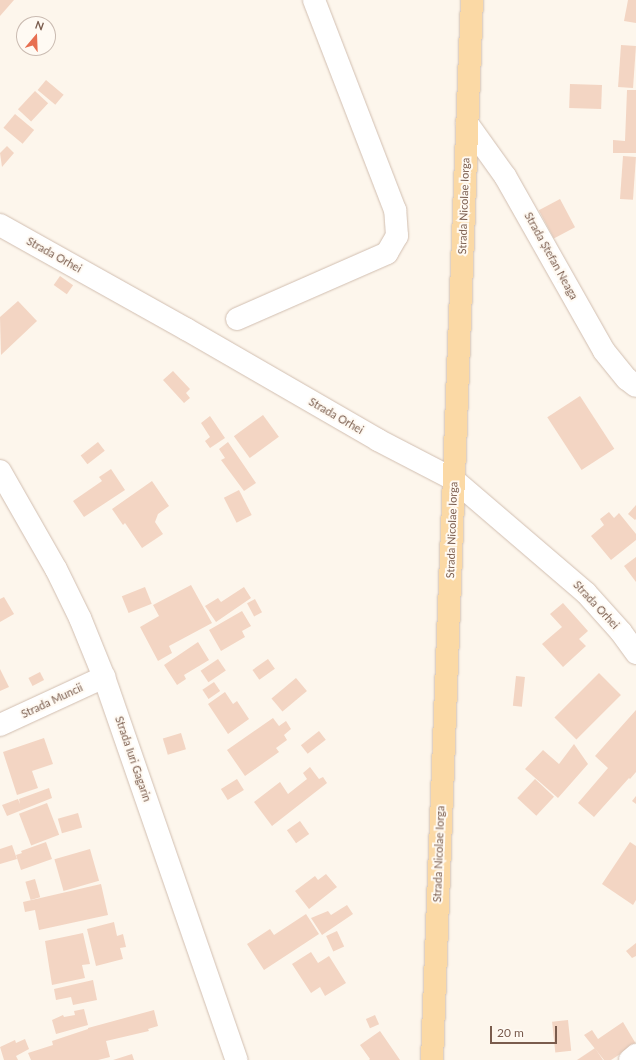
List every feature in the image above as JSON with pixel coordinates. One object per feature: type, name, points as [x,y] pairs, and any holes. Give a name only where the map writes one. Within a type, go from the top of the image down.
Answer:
[{"type":"main road","name":"Strada Nicolae Iorga","points":[[432,1060],[472,0]]},
{"type":"street","points":[[237,319],[387,253],[397,236],[395,210],[314,0]]},
{"type":"street","name":"Strada Ștefan Neaga","points":[[467,123],[505,176],[604,351],[627,379],[636,386]]},
{"type":"street","name":"Strada Orhei","points":[[0,225],[193,333],[378,440],[453,479],[586,593],[621,632],[636,653]]},
{"type":"street","name":"Strada Iuri Gagarin","points":[[0,471],[56,569],[80,618],[104,677],[237,1060]]},
{"type":"street","name":"Strada Muncii","points":[[0,724],[104,677]]},
{"type":"street","points":[[630,1060],[636,1055]]},
{"type":"building","points":[[0,0],[14,0],[0,16]]},
{"type":"building","points":[[628,0],[636,0],[636,23],[624,21]]},
{"type":"building","points":[[621,45],[636,46],[633,88],[618,87]]},
{"type":"building","points":[[46,80],[64,95],[55,105],[38,90]]},
{"type":"building","points":[[570,84],[602,85],[601,109],[569,108]]},
{"type":"building","points":[[627,90],[636,90],[636,153],[613,153],[613,140],[625,141]]},
{"type":"building","points":[[35,91],[48,103],[31,122],[18,109]]},
{"type":"building","points":[[15,114],[34,130],[23,144],[3,128]]},
{"type":"building","points":[[7,146],[14,153],[2,167],[0,153]]},
{"type":"building","points":[[623,156],[636,157],[633,200],[620,199]]},
{"type":"building","points":[[560,199],[575,227],[554,239],[539,210]]},
{"type":"building","points":[[60,276],[73,285],[67,294],[54,285]]},
{"type":"building","points":[[18,301],[37,321],[1,355],[0,317]]},
{"type":"building","points":[[173,371],[190,389],[186,393],[190,398],[184,403],[163,380]]},
{"type":"building","points":[[580,396],[614,449],[582,470],[547,417]]},
{"type":"building","points":[[263,415],[279,437],[250,458],[234,436]]},
{"type":"building","points":[[210,416],[225,438],[210,448],[205,441],[210,437],[201,423]]},
{"type":"building","points":[[98,442],[105,451],[87,464],[81,456]]},
{"type":"building","points":[[228,442],[256,483],[244,491],[221,460],[225,458],[219,449]]},
{"type":"building","points":[[111,469],[125,490],[84,517],[73,501],[102,481],[99,477]]},
{"type":"building","points":[[152,481],[169,506],[158,514],[155,522],[163,534],[142,548],[125,523],[123,525],[112,509]]},
{"type":"building","points":[[239,490],[252,515],[237,523],[224,498]]},
{"type":"building","points":[[636,505],[636,519],[635,520],[628,514]]},
{"type":"building","points":[[609,512],[614,518],[619,513],[636,534],[636,540],[611,560],[591,536],[604,525],[600,519]]},
{"type":"building","points":[[636,557],[636,582],[624,566]]},
{"type":"building","points":[[191,585],[212,623],[169,646],[172,653],[158,661],[140,627],[159,616],[153,605]]},
{"type":"building","points":[[145,587],[152,604],[129,613],[122,596]]},
{"type":"building","points":[[244,587],[251,598],[216,622],[205,606],[218,598],[221,602]]},
{"type":"building","points":[[4,597],[14,614],[0,622],[0,599]]},
{"type":"building","points":[[255,599],[262,612],[254,616],[247,603]]},
{"type":"building","points":[[563,603],[588,631],[579,639],[586,646],[563,667],[542,644],[562,627],[550,614]]},
{"type":"building","points":[[242,611],[251,626],[242,631],[245,637],[221,651],[209,630]]},
{"type":"building","points":[[198,642],[209,660],[184,675],[186,679],[177,685],[164,665]]},
{"type":"building","points":[[218,659],[226,671],[208,682],[201,671]]},
{"type":"building","points":[[268,659],[275,669],[259,680],[252,670]]},
{"type":"building","points":[[0,669],[9,687],[0,691]]},
{"type":"building","points":[[40,672],[44,680],[33,686],[28,678]]},
{"type":"building","points":[[599,673],[621,695],[576,739],[554,718]]},
{"type":"building","points":[[516,676],[525,677],[522,707],[513,706]]},
{"type":"building","points":[[296,678],[307,691],[282,712],[271,699]]},
{"type":"building","points":[[214,682],[220,691],[209,699],[202,690]]},
{"type":"building","points":[[225,692],[233,704],[237,701],[249,719],[228,734],[208,704]]},
{"type":"building","points":[[636,710],[636,772],[594,817],[578,803],[608,768],[595,756]]},
{"type":"building","points":[[273,718],[279,726],[286,721],[291,729],[284,735],[287,740],[276,748],[279,752],[245,776],[227,750]]},
{"type":"building","points":[[319,731],[326,740],[308,754],[301,745]]},
{"type":"building","points":[[181,733],[186,749],[168,755],[163,739]]},
{"type":"building","points":[[44,738],[53,764],[32,771],[38,788],[17,795],[3,752]]},
{"type":"building","points":[[574,744],[588,764],[558,798],[525,769],[543,750],[559,764]]},
{"type":"building","points":[[310,767],[319,779],[323,777],[327,783],[272,826],[254,802],[280,782],[288,794],[307,779],[303,773]]},
{"type":"building","points":[[237,779],[244,790],[228,800],[221,789]]},
{"type":"building","points":[[535,779],[554,797],[536,816],[517,798]]},
{"type":"building","points":[[49,788],[52,798],[7,816],[2,805],[18,799],[20,804],[19,799]]},
{"type":"building","points":[[636,796],[636,804],[632,801]]},
{"type":"building","points":[[47,803],[59,835],[31,845],[19,814]]},
{"type":"building","points":[[78,813],[82,827],[62,833],[58,819]]},
{"type":"building","points":[[300,821],[309,834],[296,843],[287,830]]},
{"type":"building","points":[[46,842],[52,859],[21,870],[16,855],[22,853],[21,851]]},
{"type":"building","points":[[630,842],[636,846],[636,900],[633,905],[602,884]]},
{"type":"building","points":[[12,845],[17,859],[0,864],[0,849]]},
{"type":"building","points":[[90,849],[99,881],[64,891],[54,859]]},
{"type":"building","points":[[326,874],[337,887],[309,909],[295,891],[315,876],[318,880]]},
{"type":"building","points":[[35,879],[40,897],[31,900],[25,882]]},
{"type":"building","points":[[101,884],[108,915],[39,930],[35,910],[25,912],[23,902]]},
{"type":"building","points":[[347,905],[353,914],[322,935],[311,918],[328,911],[331,915]]},
{"type":"building","points":[[306,914],[319,934],[264,970],[247,944],[270,929],[274,935]]},
{"type":"building","points":[[114,922],[117,936],[123,934],[126,947],[120,948],[123,959],[96,966],[87,929]]},
{"type":"building","points":[[337,931],[344,946],[333,951],[326,936]]},
{"type":"building","points":[[83,933],[90,964],[82,965],[85,978],[52,985],[45,941]]},
{"type":"building","points":[[636,943],[636,956],[632,958],[626,951]]},
{"type":"building","points":[[311,952],[318,963],[329,956],[346,983],[325,996],[320,987],[311,993],[292,964]]},
{"type":"building","points":[[93,980],[97,1000],[73,1005],[71,997],[56,1000],[54,989]]},
{"type":"building","points":[[84,1009],[88,1025],[56,1034],[52,1020],[63,1015],[64,1017],[75,1015],[74,1011]]},
{"type":"building","points":[[154,1010],[158,1026],[148,1029],[149,1031],[106,1041],[110,1057],[98,1060],[31,1060],[28,1053],[53,1045],[52,1041],[88,1028]]},
{"type":"building","points":[[375,1015],[379,1024],[370,1028],[366,1019]]},
{"type":"building","points":[[568,1020],[571,1051],[555,1053],[552,1022]]},
{"type":"building","points":[[623,1022],[636,1044],[611,1060],[604,1060],[584,1035],[592,1030],[598,1039]]},
{"type":"building","points":[[380,1031],[400,1060],[369,1060],[370,1059],[360,1045]]},
{"type":"building","points":[[25,1039],[29,1049],[16,1056],[18,1060],[4,1060],[0,1047],[15,1040],[16,1043]]},
{"type":"building","points":[[595,1048],[603,1060],[577,1060]]},
{"type":"building","points":[[132,1054],[134,1060],[113,1060]]}]
